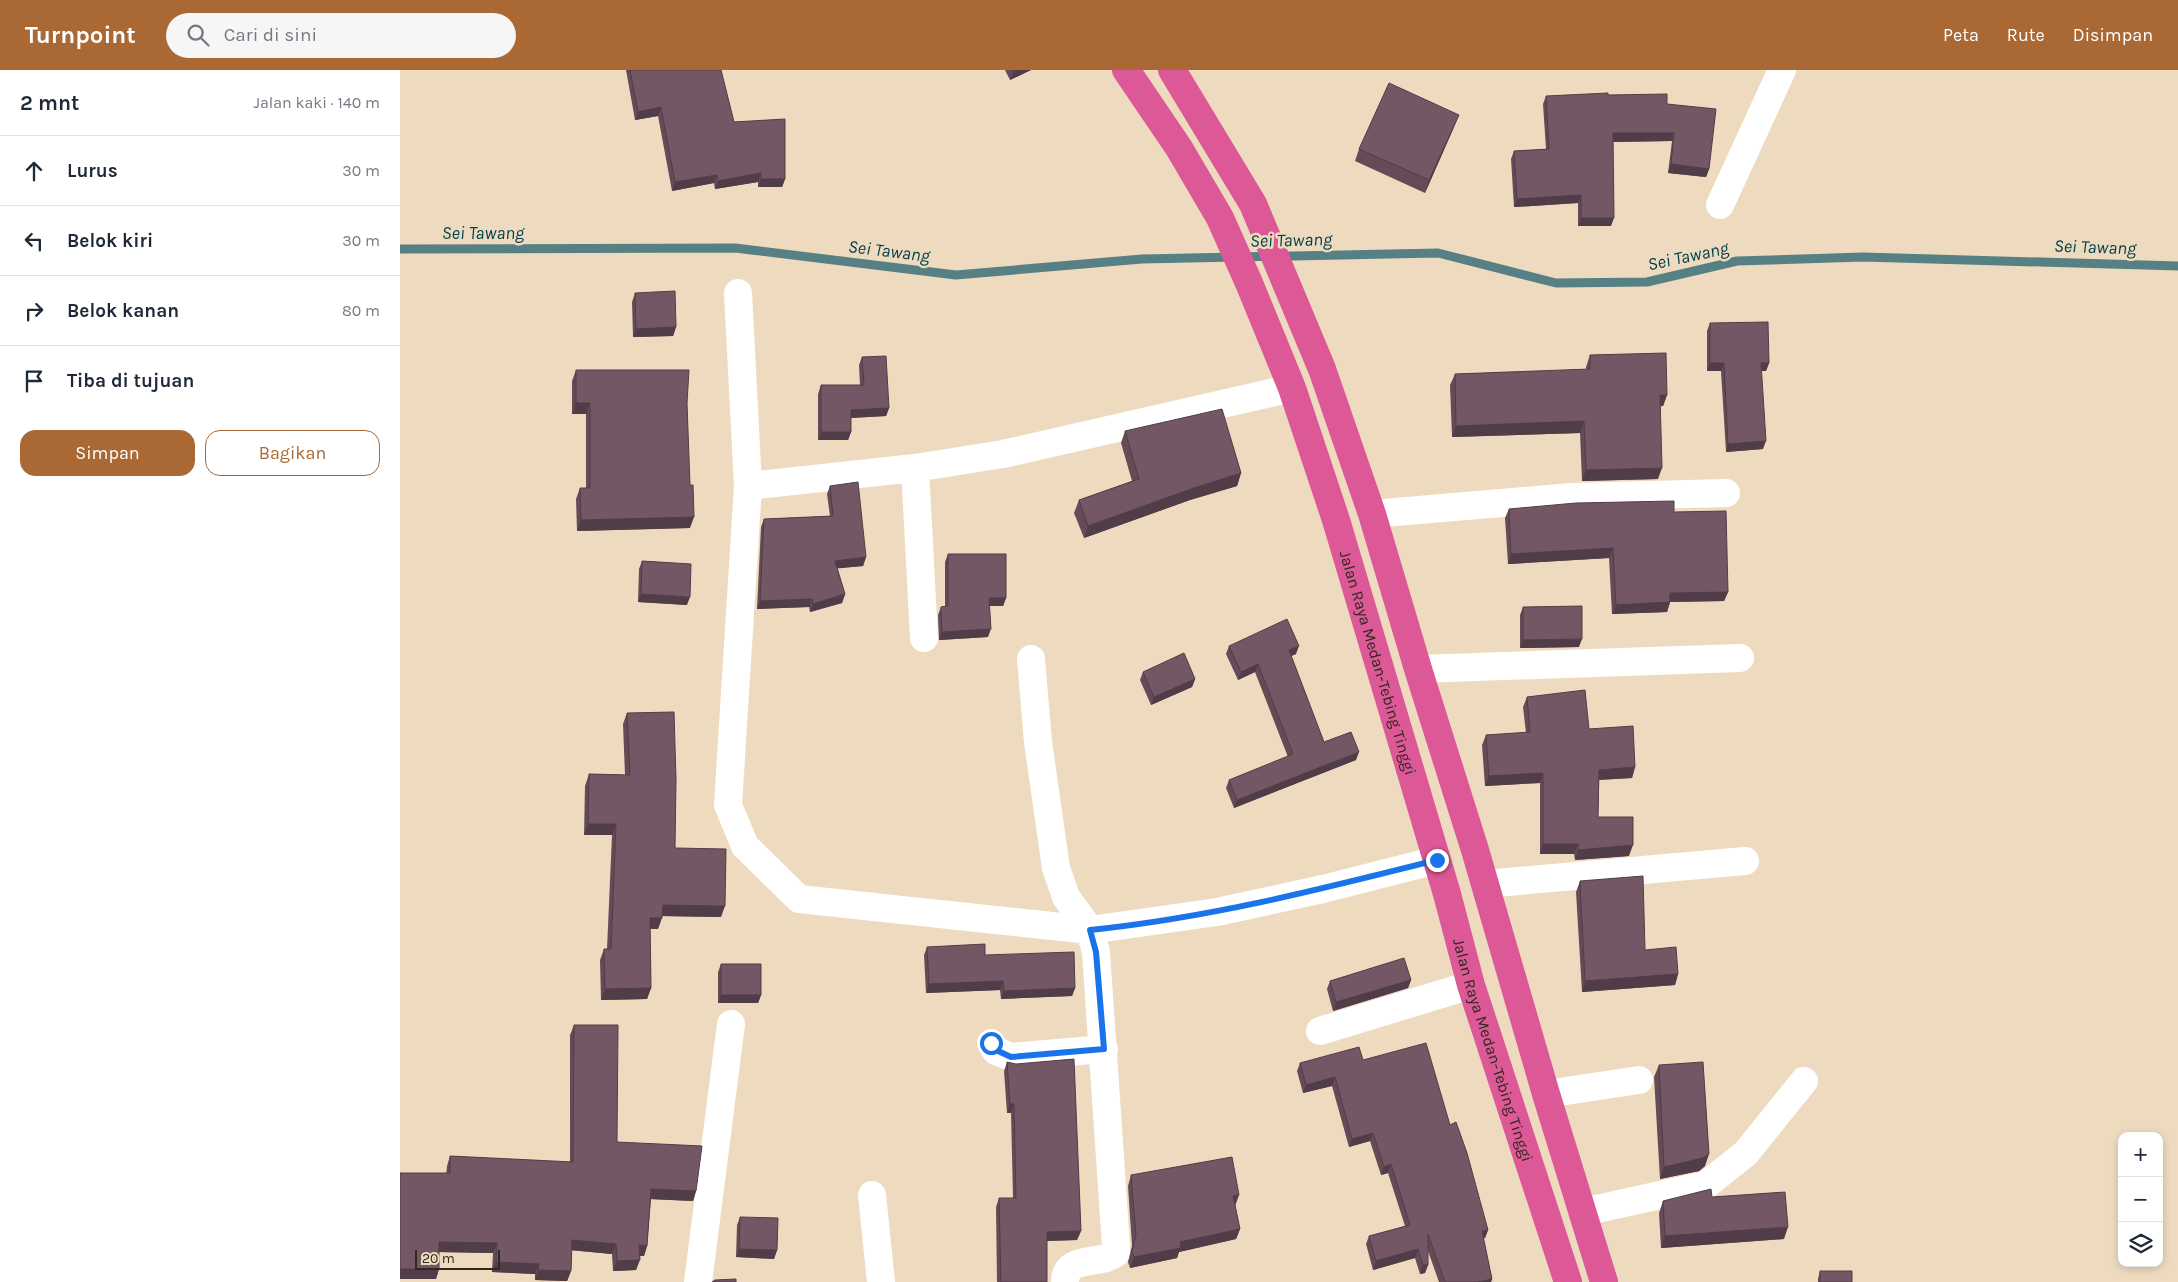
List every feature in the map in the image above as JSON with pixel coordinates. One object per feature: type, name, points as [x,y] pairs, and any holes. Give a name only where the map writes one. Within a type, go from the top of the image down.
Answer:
[{"type":"highway","name":"Jalan Raya Medan-Tebing Tinggi","points":[[1126,70],[1179,148],[1220,218],[1250,283],[1292,388],[1336,520],[1447,894],[1471,985],[1568,1282]]},
{"type":"highway","points":[[1172,70],[1253,204],[1322,369],[1372,514],[1604,1282]]},
{"type":"highway","points":[[1447,894],[1485,884]]},
{"type":"street","points":[[1720,205],[1782,70]]},
{"type":"street","points":[[738,293],[748,486],[728,804],[745,846],[799,899],[1090,930],[1217,912],[1323,889],[1437,860]]},
{"type":"street","points":[[748,486],[916,468],[1003,454],[1292,388]]},
{"type":"street","points":[[916,468],[924,638]]},
{"type":"street","points":[[1372,514],[1572,497],[1726,493]]},
{"type":"street","points":[[1031,658],[1038,742],[1056,868],[1066,897],[1090,930],[1096,952],[1104,1049],[1116,1253],[1108,1259],[1085,1261],[1071,1266],[1064,1275],[1064,1282]]},
{"type":"street","points":[[1418,669],[1740,658]]},
{"type":"street","points":[[1485,884],[1745,861]]},
{"type":"street","points":[[1320,1031],[1471,985]]},
{"type":"street","points":[[698,1282],[732,1024]]},
{"type":"street","points":[[991,1043],[996,1050],[1011,1057],[1104,1049]]},
{"type":"street","points":[[1546,1094],[1639,1080]]},
{"type":"street","points":[[1582,1212],[1706,1185],[1746,1153],[1804,1081]]},
{"type":"street","points":[[872,1195],[881,1282]]},
{"type":"building","points":[[630,70],[721,70],[734,122],[785,119],[785,179],[761,179],[761,173],[718,181],[717,175],[675,182],[661,107],[638,112]]},
{"type":"building","points":[[1389,83],[1459,115],[1429,180],[1359,149]]},
{"type":"building","points":[[1608,93],[1608,95],[1667,94],[1667,104],[1716,109],[1709,169],[1671,164],[1674,133],[1613,133],[1614,218],[1581,218],[1581,195],[1517,199],[1514,151],[1549,149],[1546,96]]},
{"type":"building","points":[[675,291],[676,327],[636,329],[635,293]]},
{"type":"building","points":[[1768,322],[1769,363],[1761,363],[1766,441],[1728,444],[1724,363],[1710,363],[1710,323]]},
{"type":"building","points":[[1666,353],[1667,395],[1660,395],[1662,468],[1586,470],[1584,421],[1456,426],[1455,374],[1590,369],[1590,355]]},
{"type":"building","points":[[886,356],[889,408],[851,410],[851,432],[821,432],[821,385],[864,385],[862,357]]},
{"type":"building","points":[[576,370],[689,370],[687,403],[690,485],[693,485],[694,517],[581,520],[580,488],[590,488],[590,403],[576,403]]},
{"type":"building","points":[[1222,409],[1241,473],[1088,526],[1079,500],[1139,479],[1125,431]]},
{"type":"building","points":[[858,482],[866,557],[835,561],[845,594],[813,604],[812,599],[760,601],[764,519],[833,516],[830,486]]},
{"type":"building","points":[[1674,501],[1674,512],[1726,511],[1728,592],[1670,593],[1670,602],[1616,605],[1613,548],[1511,554],[1509,509],[1576,503]]},
{"type":"building","points":[[948,554],[1006,554],[1006,598],[989,598],[991,629],[942,632],[941,607],[948,606]]},
{"type":"building","points":[[642,561],[691,564],[690,597],[641,594]]},
{"type":"building","points":[[1582,606],[1582,639],[1523,640],[1523,607]]},
{"type":"building","points":[[1287,619],[1299,646],[1289,650],[1324,742],[1351,732],[1359,752],[1237,800],[1229,780],[1293,754],[1258,664],[1241,672],[1229,646]]},
{"type":"building","points":[[1184,653],[1195,679],[1154,697],[1143,672]]},
{"type":"building","points":[[1585,690],[1589,729],[1633,726],[1635,767],[1599,770],[1598,817],[1633,817],[1633,845],[1578,850],[1578,844],[1543,844],[1543,773],[1489,776],[1486,735],[1530,732],[1527,697]]},
{"type":"building","points":[[674,712],[676,779],[675,848],[726,849],[725,906],[663,905],[662,918],[650,918],[651,988],[605,989],[604,949],[611,949],[616,824],[588,824],[589,774],[630,775],[627,713]]},
{"type":"building","points":[[1643,876],[1645,950],[1676,947],[1678,974],[1585,981],[1580,881]]},
{"type":"building","points":[[985,944],[985,955],[1074,952],[1075,988],[1004,991],[1003,981],[929,984],[927,947]]},
{"type":"building","points":[[1404,958],[1411,980],[1336,1002],[1330,981]]},
{"type":"building","points":[[721,964],[761,964],[761,995],[721,995]]},
{"type":"building","points":[[574,1025],[618,1025],[617,1142],[702,1146],[696,1191],[651,1189],[647,1246],[639,1245],[640,1260],[617,1261],[616,1244],[572,1240],[571,1271],[538,1270],[539,1264],[496,1262],[497,1243],[439,1242],[439,1269],[400,1269],[400,1173],[450,1173],[450,1156],[573,1162]]},
{"type":"building","points":[[1426,1043],[1450,1125],[1456,1122],[1467,1153],[1488,1230],[1482,1231],[1492,1279],[1478,1282],[1445,1282],[1428,1234],[1428,1265],[1423,1265],[1418,1249],[1376,1261],[1369,1236],[1410,1225],[1391,1164],[1384,1167],[1373,1133],[1352,1139],[1335,1077],[1306,1085],[1300,1063],[1359,1047],[1363,1060]]},
{"type":"building","points":[[1074,1059],[1081,1231],[1047,1232],[1047,1282],[1001,1282],[999,1198],[1016,1198],[1014,1104],[1010,1104],[1007,1062],[1016,1064]]},
{"type":"building","points":[[1703,1062],[1709,1154],[1703,1158],[1664,1167],[1659,1065]]},
{"type":"building","points":[[1232,1157],[1239,1195],[1233,1196],[1240,1229],[1180,1242],[1181,1248],[1134,1257],[1132,1251],[1136,1235],[1131,1175]]},
{"type":"building","points":[[1711,1189],[1712,1197],[1785,1192],[1788,1227],[1665,1236],[1663,1201]]},
{"type":"building","points":[[740,1217],[778,1218],[777,1250],[739,1249]]},
{"type":"building","points":[[1820,1271],[1852,1271],[1852,1282],[1820,1282]]},
{"type":"building","points":[[736,1279],[736,1282],[712,1282],[715,1280]]},
{"type":"waterway","name":"Sei Tawang","points":[[400,249],[735,248],[956,275],[1142,259],[1438,253],[1556,283],[1647,282],[1737,261],[1863,257],[2178,266]]},
{"type":"route","points":[[991,1043],[996,1050],[1011,1057],[1104,1049],[1096,952],[1090,930],[1217,912],[1323,889],[1437,860]]}]
